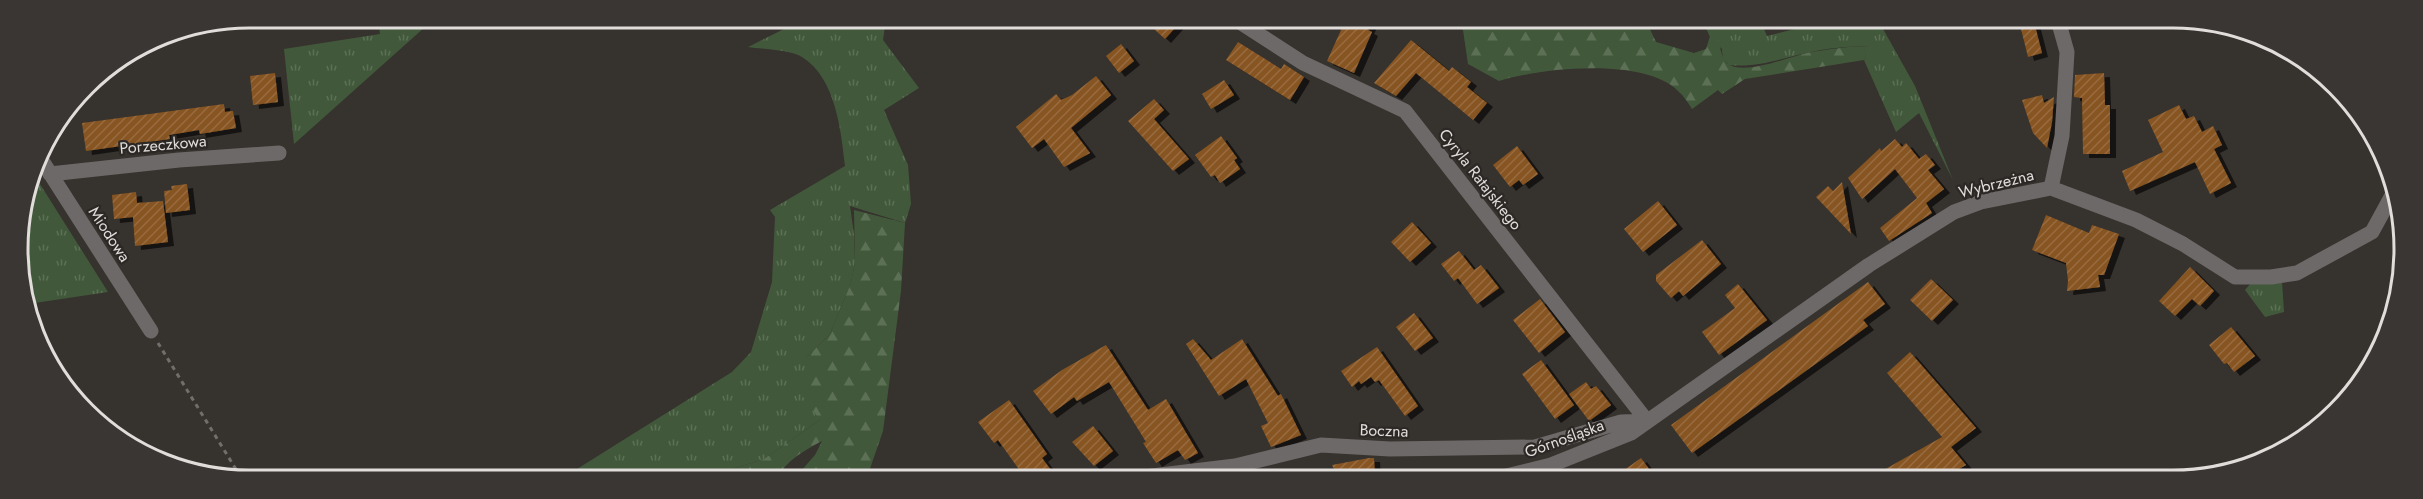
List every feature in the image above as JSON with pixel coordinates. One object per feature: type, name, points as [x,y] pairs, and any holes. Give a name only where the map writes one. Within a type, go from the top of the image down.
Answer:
[{"type":"street","name":"Cyryla Ratajskiego","points":[[1248,28],[1303,63],[1405,111],[1647,421]]},
{"type":"street","points":[[2051,188],[2062,136],[2067,52],[2060,28]]},
{"type":"street","name":"Porzeczkowa","points":[[50,174],[179,160],[279,153]]},
{"type":"street","name":"Miodowa","points":[[45,166],[151,332]]},
{"type":"street","name":"Wybrzeżna","points":[[1647,421],[1869,265],[1954,212],[1981,202],[2051,188],[2136,220],[2183,244],[2235,277],[2271,277],[2297,273],[2372,232],[2389,201]]},
{"type":"street","name":"Boczna","points":[[1202,470],[1235,466],[1322,445],[1390,449],[1535,447],[1621,422],[1647,421]]},
{"type":"street","name":"Górnośląska","points":[[1531,470],[1551,465],[1631,433],[1647,421]]},
{"type":"path","points":[[151,332],[236,470]]},
{"type":"green space","points":[[379,28],[424,28],[294,144],[284,49],[380,34]]},
{"type":"green space","points":[[786,28],[885,28],[883,40],[919,88],[884,110],[908,165],[911,204],[905,223],[850,206],[855,262],[851,283],[830,334],[807,357],[820,420],[764,459],[731,470],[575,470],[732,372],[751,352],[772,282],[775,217],[770,210],[845,166],[835,106],[822,78],[813,66],[802,57],[791,53],[748,47]]},
{"type":"green space","points":[[1459,28],[1649,28],[1656,42],[1694,53],[1706,49],[1713,28],[1736,28],[1718,33],[1721,50],[1728,64],[1746,68],[1811,52],[1872,46],[1864,60],[1745,79],[1722,94],[1718,90],[1692,109],[1680,93],[1662,80],[1642,73],[1617,69],[1565,69],[1499,81],[1468,64],[1463,30]]},
{"type":"green space","points":[[1706,28],[1764,28],[1767,36],[1798,28],[1882,28],[1915,86],[1953,180],[1919,113],[1896,132],[1864,60],[1871,46],[1822,50],[1759,64],[1739,66],[1729,65],[1723,59],[1722,49],[1710,37]]},
{"type":"green space","points":[[39,182],[108,292],[35,303],[28,250],[30,221]]},
{"type":"green space","points":[[854,210],[905,223],[901,291],[883,431],[869,470],[802,470],[815,455],[822,441],[796,457],[783,470],[731,470],[764,459],[820,420],[803,397],[807,357],[830,334],[851,283],[855,262]]},
{"type":"green space","points":[[2282,282],[2284,312],[2265,317],[2245,290],[2251,283]]},
{"type":"building","points":[[1153,28],[1175,28],[1165,39]]},
{"type":"building","points":[[1342,28],[1369,28],[1368,30],[1372,32],[1354,73],[1327,61]]},
{"type":"building","points":[[2021,28],[2036,28],[2042,53],[2028,57]]},
{"type":"building","points":[[1411,40],[1449,71],[1452,67],[1471,82],[1467,87],[1487,103],[1473,120],[1416,73],[1396,96],[1374,83]]},
{"type":"building","points":[[1238,42],[1281,69],[1284,64],[1304,77],[1290,100],[1226,60]]},
{"type":"building","points":[[1121,44],[1134,61],[1119,73],[1106,56]]},
{"type":"building","points":[[275,73],[278,102],[253,105],[250,76]]},
{"type":"building","points":[[2104,73],[2105,105],[2110,105],[2110,154],[2083,154],[2082,98],[2074,97],[2075,75]]},
{"type":"building","points":[[1096,76],[1111,95],[1071,128],[1090,153],[1064,167],[1044,139],[1032,148],[1016,127],[1056,94],[1061,100],[1072,95]]},
{"type":"building","points":[[1224,80],[1234,95],[1211,109],[1202,94]]},
{"type":"building","points":[[2042,95],[2044,103],[2054,97],[2047,148],[2033,133],[2022,100]]},
{"type":"building","points":[[1154,99],[1164,110],[1154,119],[1189,159],[1173,171],[1128,121]]},
{"type":"building","points":[[224,104],[225,112],[233,111],[236,128],[200,134],[199,130],[169,135],[170,139],[86,151],[82,123]]},
{"type":"building","points":[[2179,105],[2186,119],[2194,116],[2202,132],[2213,126],[2222,145],[2214,149],[2231,183],[2210,194],[2195,162],[2130,191],[2122,171],[2163,152],[2148,120]]},
{"type":"building","points":[[1221,136],[1237,158],[1234,160],[1240,169],[1220,183],[1215,175],[1211,177],[1195,155]]},
{"type":"building","points":[[1895,139],[1902,147],[1906,143],[1919,159],[1926,154],[1935,165],[1928,170],[1944,189],[1926,203],[1932,213],[1889,241],[1880,228],[1917,198],[1895,169],[1862,199],[1848,178],[1880,148],[1881,151]]},
{"type":"building","points":[[1517,146],[1538,174],[1523,185],[1519,180],[1510,187],[1493,165]]},
{"type":"building","points":[[1842,182],[1851,234],[1816,197],[1828,186],[1833,191]]},
{"type":"building","points":[[187,184],[190,210],[166,213],[164,191],[172,190],[171,186]]},
{"type":"building","points":[[136,192],[137,203],[163,201],[168,242],[135,246],[133,217],[114,219],[112,195]]},
{"type":"building","points":[[1658,201],[1677,225],[1643,252],[1624,229]]},
{"type":"building","points":[[2046,215],[2089,233],[2092,225],[2119,234],[2104,275],[2098,275],[2100,287],[2067,291],[2066,263],[2032,250]]},
{"type":"building","points":[[1412,222],[1431,243],[1410,262],[1391,242]]},
{"type":"building","points":[[1702,240],[1721,264],[1683,296],[1679,291],[1671,298],[1656,281],[1656,275]]},
{"type":"building","points":[[1459,251],[1474,270],[1481,265],[1499,288],[1477,304],[1458,278],[1454,281],[1441,264]]},
{"type":"building","points":[[2190,267],[2214,291],[2200,306],[2192,299],[2175,316],[2159,301]]},
{"type":"building","points":[[1931,279],[1953,300],[1932,321],[1910,300]]},
{"type":"building","points":[[1868,282],[1885,304],[1863,320],[1868,326],[1692,453],[1671,425]]},
{"type":"building","points":[[1738,284],[1767,320],[1719,355],[1702,332],[1735,308],[1725,295]]},
{"type":"building","points":[[1540,299],[1565,332],[1539,353],[1513,320]]},
{"type":"building","points":[[1414,313],[1433,338],[1415,351],[1396,327]]},
{"type":"building","points":[[2231,327],[2255,356],[2234,372],[2227,363],[2224,364],[2209,345]]},
{"type":"building","points":[[1193,339],[1211,360],[1242,339],[1278,396],[1281,394],[1301,435],[1271,447],[1261,426],[1268,423],[1246,379],[1219,396],[1186,344]]},
{"type":"building","points":[[1106,345],[1148,410],[1166,399],[1198,453],[1185,460],[1178,450],[1156,463],[1143,443],[1146,442],[1109,382],[1077,401],[1074,397],[1051,414],[1033,391],[1062,370]]},
{"type":"building","points":[[1377,347],[1418,406],[1405,416],[1379,380],[1375,382],[1371,377],[1361,384],[1359,381],[1352,387],[1341,371]]},
{"type":"building","points":[[1910,352],[1976,428],[1951,447],[1966,465],[1957,470],[1884,470],[1942,437],[1887,373]]},
{"type":"building","points":[[1541,360],[1574,405],[1555,419],[1522,374]]},
{"type":"building","points":[[1586,382],[1591,389],[1596,386],[1611,405],[1589,421],[1569,394]]},
{"type":"building","points":[[1009,400],[1047,454],[1042,458],[1051,470],[1018,470],[998,440],[994,443],[978,422]]},
{"type":"building","points":[[1093,426],[1113,451],[1094,466],[1072,442]]},
{"type":"building","points":[[1374,458],[1375,470],[1334,470],[1332,465]]},
{"type":"building","points":[[1641,458],[1650,470],[1624,470]]}]
